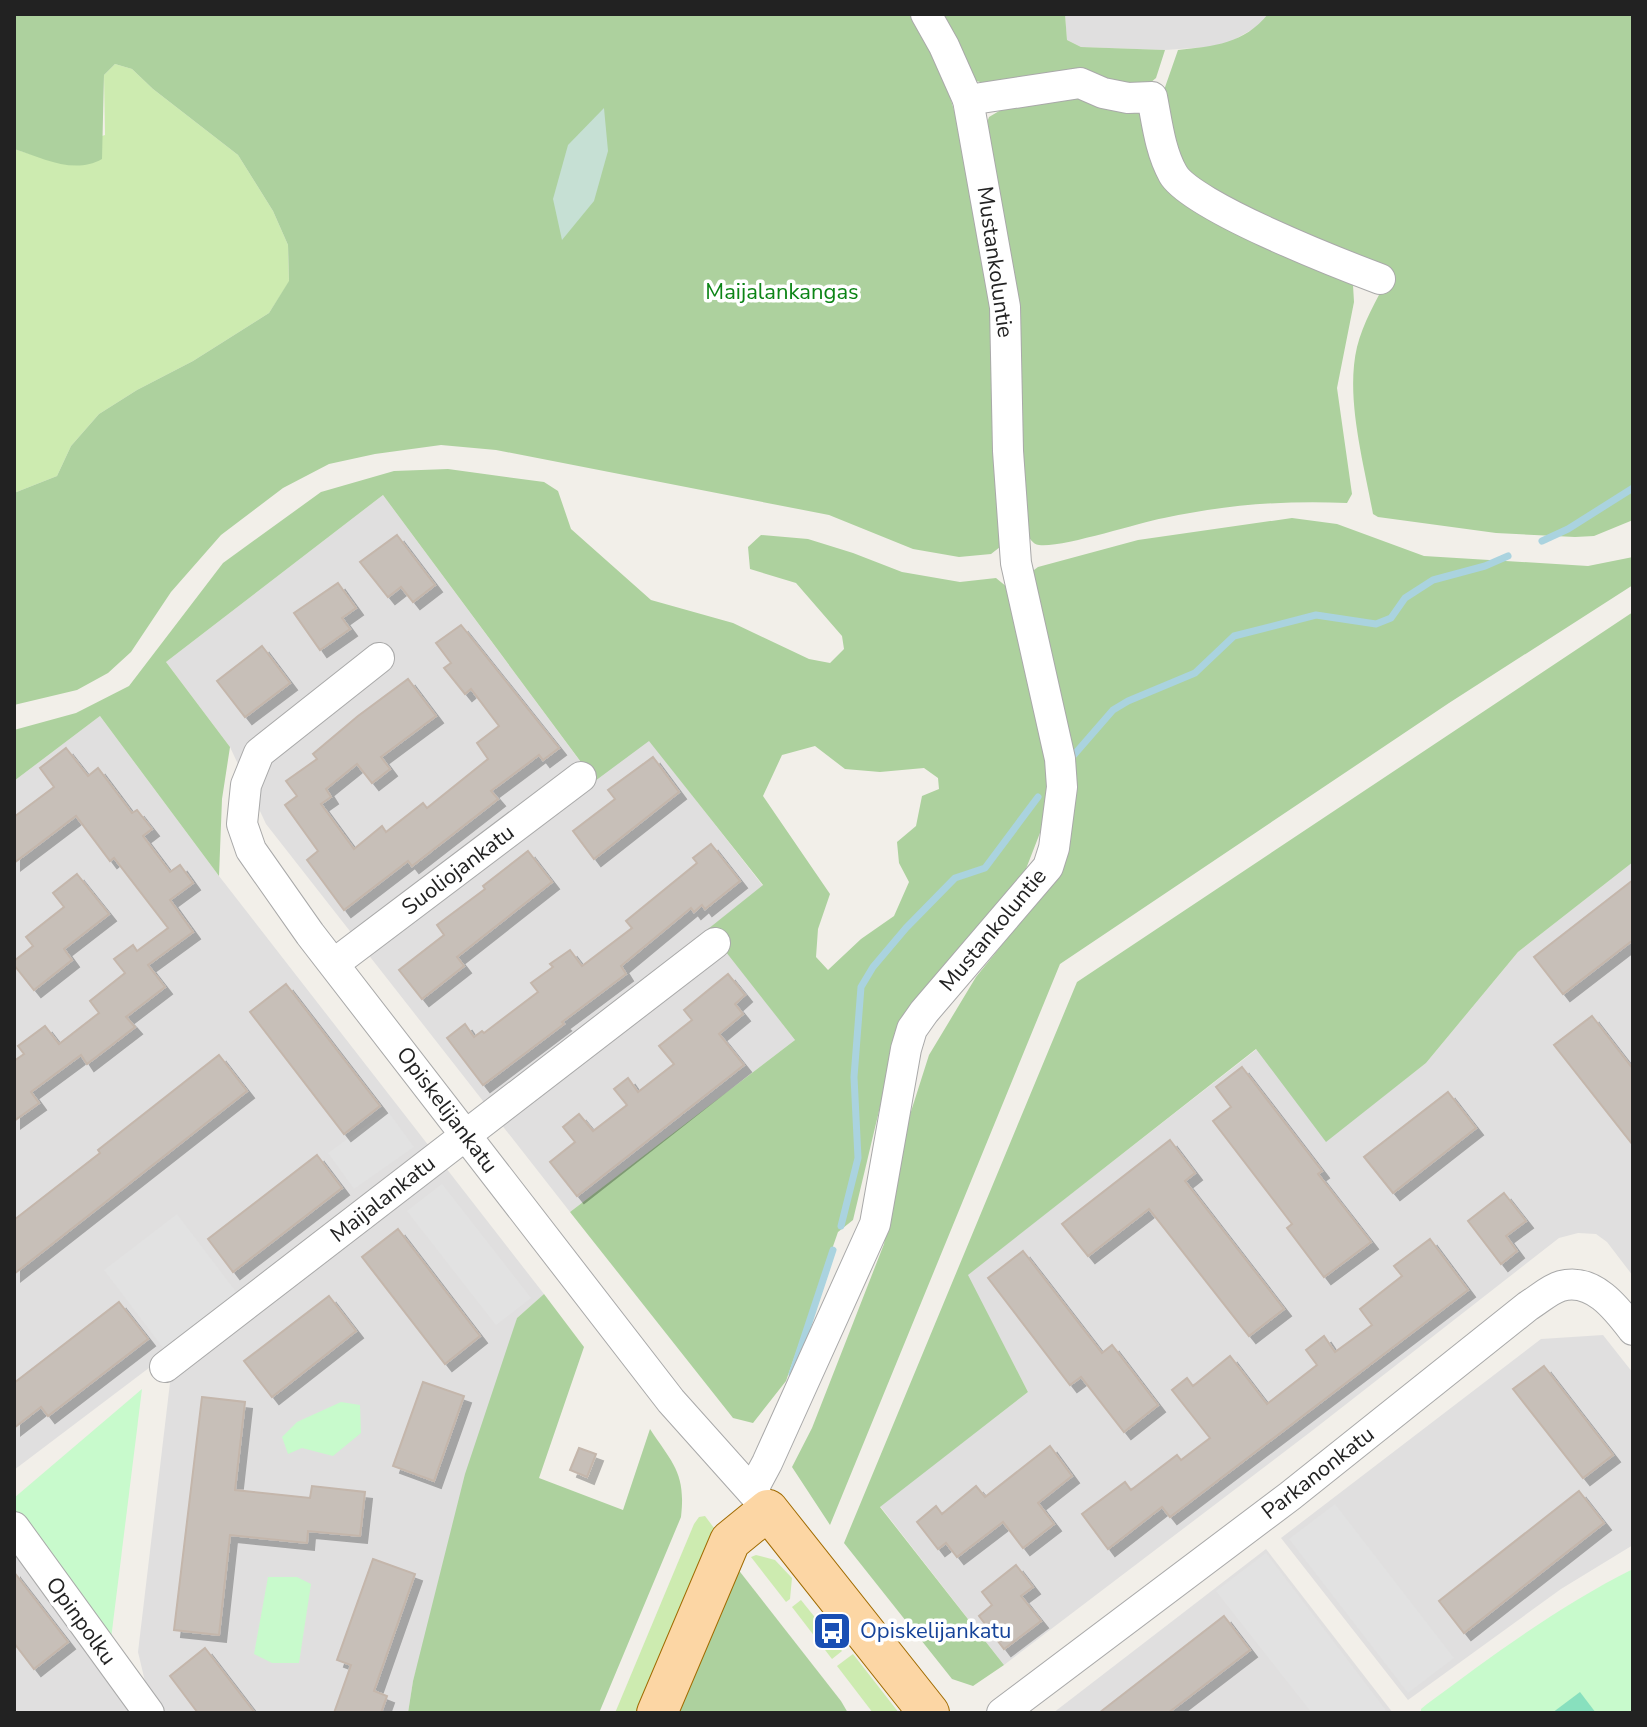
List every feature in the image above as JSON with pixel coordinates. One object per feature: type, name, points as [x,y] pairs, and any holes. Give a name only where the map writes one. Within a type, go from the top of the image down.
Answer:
[{"type":"main road","points":[[657,1713],[730,1541],[760,1500]]},
{"type":"main road","name":"Opiskelijankatu","points":[[760,1500],[929,1713]]},
{"type":"street","name":"Mustankoluntie","points":[[760,1500],[772,1453],[875,1224],[912,1029],[1048,867],[1054,848],[1062,787],[1060,759],[1016,563],[1008,451],[1005,307],[968,100],[926,14]]},
{"type":"street","points":[[968,100],[1080,83],[1103,93],[1128,98],[1152,97],[1164,154],[1174,177],[1191,193],[1312,254],[1380,279]]},
{"type":"street","name":"Opiskelijankatu","points":[[379,658],[259,753],[246,785],[242,824],[251,850],[310,934],[671,1401],[760,1500]]},
{"type":"street","name":"Suoliojankatu","points":[[335,963],[581,777]]},
{"type":"street","name":"Maijalankatu","points":[[165,1367],[715,943]]},
{"type":"street","name":"Parkanonkatu","points":[[1002,1713],[1264,1516],[1539,1299],[1561,1286],[1585,1285],[1613,1305],[1633,1330]]},
{"type":"street","name":"Opinpolku","points":[[14,1527],[149,1713]]},
{"type":"shaded area","points":[[1065,14],[1268,14],[1260,25],[1223,46],[1165,50],[1081,47],[1067,40]]},
{"type":"shaded area","points":[[383,495],[594,780],[649,740],[763,886],[709,929],[795,1040],[570,1212],[266,824],[230,747],[166,662]]},
{"type":"shaded area","points":[[100,716],[219,876],[544,1294],[517,1318],[413,1681],[408,1713],[163,1713],[148,1694],[138,1652],[174,1349],[14,1470],[14,781]]},
{"type":"shaded area","points":[[1633,862],[1633,1276],[1607,1242],[1596,1234],[1578,1233],[1559,1238],[1004,1665],[880,1506],[1028,1392],[967,1275],[1257,1049],[1326,1141],[1426,1063],[1518,952]]},
{"type":"shaded area","points":[[387,1110],[414,1147],[354,1189],[328,1153]]},
{"type":"shaded area","points":[[442,1184],[531,1298],[496,1325],[407,1211]]},
{"type":"shaded area","points":[[177,1214],[237,1293],[163,1348],[104,1270]]},
{"type":"shaded area","points":[[1603,1335],[1633,1373],[1633,1545],[1561,1589],[1408,1700],[1281,1538],[1541,1339]]},
{"type":"shaded area","points":[[1335,1504],[1454,1658],[1408,1693],[1289,1539]]},
{"type":"shaded area","points":[[1266,1549],[1393,1713],[1053,1713]]},
{"type":"shaded area","points":[[14,1550],[140,1713],[14,1713]]},
{"type":"shaded area","points":[[1266,1553],[1388,1713],[1312,1713],[1216,1591]]},
{"type":"green space","name":"Maijalankangas","points":[[14,14],[912,14],[930,43],[961,134],[996,305],[1000,547],[991,554],[959,557],[913,549],[829,515],[496,450],[441,445],[375,454],[329,464],[283,488],[221,535],[171,592],[131,652],[108,673],[77,690],[14,705],[14,493],[57,476],[71,446],[99,414],[193,361],[269,313],[289,281],[288,245],[273,211],[238,155],[132,69],[115,64],[104,75],[102,159],[91,164],[69,165],[14,149]]},
{"type":"green space","points":[[937,14],[1065,14],[1067,40],[1081,47],[1165,50],[1156,78],[1150,83],[980,82],[973,80]]},
{"type":"green space","points":[[1268,14],[1633,14],[1633,520],[1594,536],[1575,537],[1496,533],[1373,514],[1354,409],[1354,367],[1363,329],[1388,279],[1194,188],[1165,139],[1163,93],[1178,50],[1216,45],[1238,38]]},
{"type":"green space","points":[[115,64],[132,69],[238,155],[273,211],[288,245],[289,282],[269,313],[193,361],[99,414],[71,446],[57,476],[14,493],[14,149],[40,157],[105,135],[104,75]]},
{"type":"green space","points":[[1074,96],[1144,112],[1166,182],[1293,258],[1353,285],[1354,302],[1337,388],[1352,494],[1347,503],[1278,503],[1209,510],[1050,545],[1035,543],[1026,533],[985,128],[989,117],[1006,107]]},
{"type":"green space","points":[[604,108],[608,151],[594,201],[562,240],[553,199],[568,145]]},
{"type":"green space","points":[[448,469],[544,482],[558,491],[571,529],[651,600],[733,623],[809,659],[830,663],[844,649],[842,636],[796,583],[750,569],[748,547],[761,535],[808,539],[902,572],[960,582],[996,578],[1013,592],[1044,727],[1049,800],[1045,820],[1024,874],[894,1048],[853,1220],[838,1232],[786,1381],[753,1423],[733,1418],[570,1212],[795,1040],[708,929],[763,885],[649,741],[595,781],[383,495],[166,662],[230,747],[222,799],[219,876],[100,716],[14,781],[14,730],[76,713],[129,686],[223,563],[321,492],[394,471]],"holes":[[[815,746],[845,769],[880,772],[924,768],[938,778],[939,789],[922,796],[916,826],[897,842],[899,863],[909,882],[894,916],[861,939],[828,970],[816,957],[818,929],[830,894],[763,796],[782,755]]]},
{"type":"green space","points":[[1292,518],[1337,524],[1424,556],[1588,566],[1633,557],[1633,585],[1449,703],[1060,964],[830,1525],[792,1467],[812,1428],[884,1244],[900,1146],[929,1055],[976,977],[1055,879],[1030,573],[1038,567],[1138,540]]},
{"type":"green space","points":[[1633,612],[1633,862],[1518,952],[1426,1063],[1326,1142],[1256,1049],[968,1275],[1028,1392],[880,1507],[1004,1665],[973,1686],[952,1679],[844,1543],[1077,982]]},
{"type":"green space","points":[[544,1294],[584,1347],[539,1478],[623,1510],[650,1429],[676,1470],[682,1490],[681,1517],[599,1713],[408,1713],[413,1681],[465,1474],[517,1318]]},
{"type":"green space","points":[[142,1389],[110,1647],[14,1511],[14,1498]]},
{"type":"green space","points":[[341,1402],[360,1405],[361,1433],[333,1456],[302,1448],[288,1454],[282,1437],[297,1422]]},
{"type":"green space","points":[[705,1516],[717,1532],[642,1713],[615,1713],[694,1524],[699,1517]]},
{"type":"green space","points":[[756,1555],[775,1560],[792,1578],[790,1599],[786,1602],[751,1557]]},
{"type":"green space","points":[[737,1568],[841,1701],[848,1713],[677,1713]]},
{"type":"green space","points":[[1633,1569],[1633,1713],[1421,1713],[1427,1704],[1527,1632]]},
{"type":"green space","points":[[268,1577],[297,1577],[311,1584],[299,1663],[272,1663],[254,1654]]},
{"type":"green space","points":[[801,1600],[842,1651],[832,1659],[792,1607]]},
{"type":"green space","points":[[853,1654],[899,1713],[873,1713],[837,1666]]},
{"type":"green space","points":[[1580,1692],[1596,1713],[1552,1713]]},
{"type":"building","points":[[397,535],[435,585],[413,602],[401,587],[388,597],[360,562]]},
{"type":"building","points":[[338,583],[356,608],[342,618],[350,629],[320,650],[294,613]]},
{"type":"building","points":[[461,625],[559,748],[543,760],[539,755],[491,791],[498,799],[412,866],[408,861],[344,910],[307,860],[318,851],[285,805],[297,796],[286,781],[317,759],[313,754],[358,716],[408,679],[436,716],[381,757],[390,769],[372,783],[357,764],[326,789],[331,797],[321,804],[354,849],[382,826],[386,832],[423,803],[427,808],[488,759],[477,743],[499,726],[471,689],[465,694],[444,668],[451,663],[436,643]]},
{"type":"building","points":[[262,646],[290,683],[245,717],[217,681]]},
{"type":"building","points":[[66,748],[88,776],[98,768],[132,813],[137,810],[152,829],[143,836],[170,872],[180,865],[193,883],[170,900],[193,932],[148,965],[165,987],[126,1017],[135,1027],[87,1064],[81,1055],[31,1092],[39,1103],[14,1121],[14,1061],[24,1054],[18,1046],[45,1026],[59,1044],[99,1013],[90,1001],[125,973],[114,959],[133,945],[137,951],[168,928],[114,858],[110,861],[76,816],[14,863],[14,817],[54,787],[40,768]]},
{"type":"building","points":[[653,757],[679,792],[594,859],[573,831],[615,799],[608,790]]},
{"type":"building","points":[[711,844],[740,881],[705,909],[702,905],[694,912],[691,908],[621,966],[626,974],[483,1085],[447,1038],[465,1024],[474,1037],[482,1031],[484,1033],[538,992],[531,983],[570,950],[582,966],[632,928],[626,921],[697,863],[693,858]]},
{"type":"building","points":[[528,851],[552,882],[457,957],[464,966],[422,999],[399,970],[444,935],[437,925]]},
{"type":"building","points":[[77,874],[109,914],[64,949],[72,960],[34,990],[14,961],[33,946],[26,937],[64,907],[53,893]]},
{"type":"building","points":[[1633,880],[1633,940],[1563,994],[1534,957]]},
{"type":"building","points":[[728,974],[745,995],[735,1004],[743,1014],[719,1034],[744,1065],[577,1196],[550,1162],[575,1142],[563,1127],[579,1114],[593,1131],[627,1105],[614,1089],[628,1078],[638,1092],[674,1064],[659,1046],[692,1020],[684,1010]]},
{"type":"building","points":[[286,984],[380,1106],[344,1134],[250,1012]]},
{"type":"building","points":[[1592,1016],[1633,1069],[1633,1145],[1554,1045]]},
{"type":"building","points":[[219,1055],[247,1091],[14,1274],[14,1220]]},
{"type":"building","points":[[1242,1067],[1322,1171],[1318,1174],[1371,1242],[1324,1277],[1287,1228],[1292,1224],[1213,1121],[1231,1107],[1216,1087]]},
{"type":"building","points":[[1448,1092],[1476,1128],[1393,1193],[1364,1157]]},
{"type":"building","points":[[1170,1140],[1195,1173],[1185,1181],[1284,1309],[1249,1336],[1149,1209],[1088,1256],[1062,1224]]},
{"type":"building","points":[[317,1155],[342,1188],[233,1272],[208,1239]]},
{"type":"building","points":[[1504,1193],[1526,1221],[1506,1236],[1517,1251],[1501,1264],[1468,1221]]},
{"type":"building","points":[[398,1229],[480,1336],[445,1364],[362,1257]]},
{"type":"building","points":[[1430,1239],[1468,1290],[1170,1517],[1162,1507],[1108,1549],[1082,1514],[1125,1482],[1131,1490],[1177,1455],[1181,1460],[1210,1438],[1172,1390],[1187,1378],[1193,1386],[1230,1356],[1267,1404],[1317,1365],[1306,1350],[1324,1336],[1335,1352],[1372,1325],[1360,1309],[1402,1276],[1394,1266]]},
{"type":"building","points":[[1023,1251],[1102,1353],[1112,1345],[1158,1405],[1124,1432],[1081,1377],[1070,1385],[988,1278]]},
{"type":"building","points":[[329,1296],[356,1331],[272,1397],[244,1361]]},
{"type":"building","points":[[119,1302],[148,1339],[48,1416],[41,1407],[14,1428],[14,1383]]},
{"type":"building","points":[[1544,1366],[1613,1455],[1583,1478],[1513,1389]]},
{"type":"building","points":[[423,1382],[464,1396],[434,1481],[393,1466]]},
{"type":"building","points":[[202,1397],[245,1402],[235,1490],[310,1498],[312,1486],[365,1492],[360,1536],[308,1531],[307,1543],[230,1535],[219,1635],[174,1630]]},
{"type":"building","points":[[1050,1446],[1072,1476],[1038,1503],[1054,1524],[1023,1548],[1003,1522],[957,1557],[946,1543],[938,1549],[917,1522],[936,1506],[942,1514],[976,1486],[985,1497]]},
{"type":"building","points":[[579,1448],[596,1454],[587,1477],[570,1470]]},
{"type":"building","points":[[1579,1491],[1604,1523],[1464,1633],[1439,1601]]},
{"type":"building","points":[[373,1559],[415,1574],[374,1691],[387,1696],[381,1713],[334,1713],[351,1665],[337,1660]]},
{"type":"building","points":[[1016,1565],[1033,1587],[1021,1596],[1041,1621],[1004,1649],[979,1616],[992,1605],[982,1592]]},
{"type":"building","points":[[14,1572],[68,1642],[34,1669],[14,1643]]},
{"type":"building","points":[[1224,1616],[1250,1650],[1168,1713],[1099,1713]]},
{"type":"building","points":[[205,1648],[255,1713],[198,1713],[170,1676]]},
{"type":"waterway","points":[[1542,541],[1568,529],[1633,488]]},
{"type":"waterway","points":[[1073,756],[1113,710],[1195,673],[1234,636],[1316,615],[1376,624],[1391,618],[1405,598],[1433,580],[1485,566],[1508,556]]},
{"type":"waterway","points":[[841,1226],[858,1158],[854,1077],[861,987],[873,967],[906,928],[955,878],[985,868],[1038,797]]},
{"type":"waterway","points":[[792,1374],[833,1250]]},
{"type":"place","name":"Opiskelijankatu","points":[[832,1631]]}]
